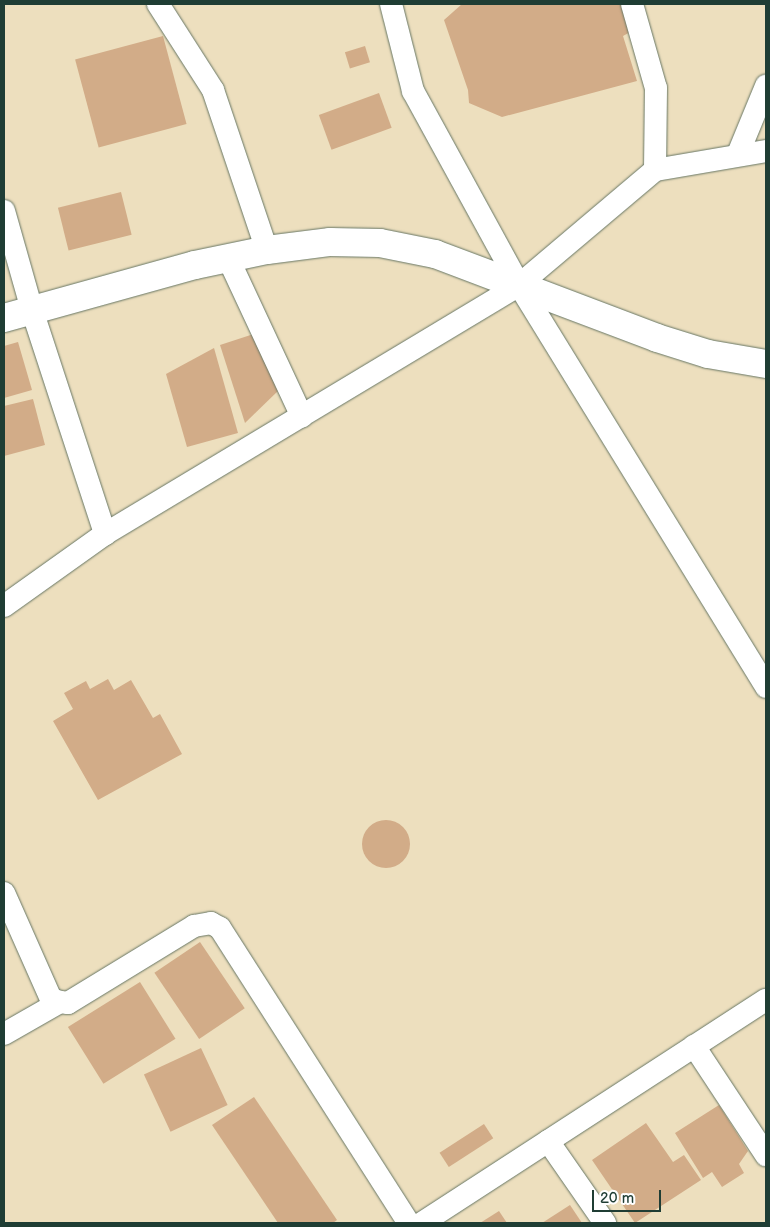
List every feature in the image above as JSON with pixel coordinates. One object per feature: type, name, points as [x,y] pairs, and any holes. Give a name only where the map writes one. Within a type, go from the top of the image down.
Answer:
[{"type":"street","points":[[158,4],[213,90],[267,250]]},
{"type":"street","points":[[391,4],[412,91],[519,285],[764,678]]},
{"type":"street","points":[[632,4],[656,88],[655,170]]},
{"type":"street","points":[[738,154],[766,86]]},
{"type":"street","points":[[4,606],[105,534],[519,285],[655,170],[738,154],[766,151]]},
{"type":"street","points":[[4,211],[32,310],[105,534]]},
{"type":"street","points":[[4,318],[228,258],[267,250],[330,242],[380,243],[435,254],[656,338],[708,354],[766,364]]},
{"type":"street","points":[[228,258],[302,417]]},
{"type":"street","points":[[4,893],[51,999],[60,1002],[68,1003],[84,994],[194,926],[211,923],[220,928],[409,1223]]},
{"type":"street","points":[[422,1223],[766,1000]]},
{"type":"street","points":[[4,1034],[60,1002]]},
{"type":"street","points":[[694,1046],[766,1155]]},
{"type":"street","points":[[548,1141],[605,1223]]},
{"type":"building","points":[[462,4],[628,4],[632,31],[623,36],[637,81],[502,117],[469,103],[468,90],[444,20]]},
{"type":"building","points":[[163,36],[187,124],[99,147],[75,60]]},
{"type":"building","points":[[365,46],[370,62],[350,68],[345,52]]},
{"type":"building","points":[[379,93],[392,128],[332,150],[319,115]]},
{"type":"building","points":[[121,192],[132,235],[69,250],[58,208]]},
{"type":"building","points":[[263,331],[280,389],[245,423],[220,345]]},
{"type":"building","points":[[18,342],[32,390],[4,398],[4,346]]},
{"type":"building","points":[[214,348],[238,433],[187,447],[166,374]]},
{"type":"building","points":[[33,399],[45,445],[4,456],[4,406]]},
{"type":"building","points":[[108,679],[114,690],[131,680],[153,718],[160,714],[182,754],[98,800],[53,721],[73,709],[64,693],[86,681],[90,689]]},
{"type":"building","points":[[381,820],[391,820],[400,824],[406,830],[410,844],[406,858],[400,864],[391,868],[381,868],[372,864],[366,858],[362,849],[362,839],[366,830],[372,824]]},
{"type":"building","points":[[200,942],[245,1008],[199,1039],[154,973]]},
{"type":"building","points":[[140,982],[176,1039],[103,1084],[68,1027]]},
{"type":"building","points":[[201,1048],[228,1105],[171,1132],[144,1075]]},
{"type":"building","points":[[254,1097],[337,1220],[333,1223],[278,1223],[212,1125]]},
{"type":"building","points":[[719,1105],[748,1151],[739,1164],[744,1173],[722,1187],[712,1172],[703,1178],[675,1133]]},
{"type":"building","points":[[646,1123],[673,1162],[684,1155],[701,1180],[635,1223],[592,1160]]},
{"type":"building","points":[[484,1124],[493,1138],[449,1167],[440,1153]]},
{"type":"building","points":[[570,1205],[582,1223],[542,1223]]},
{"type":"building","points":[[499,1211],[507,1223],[480,1223]]}]
